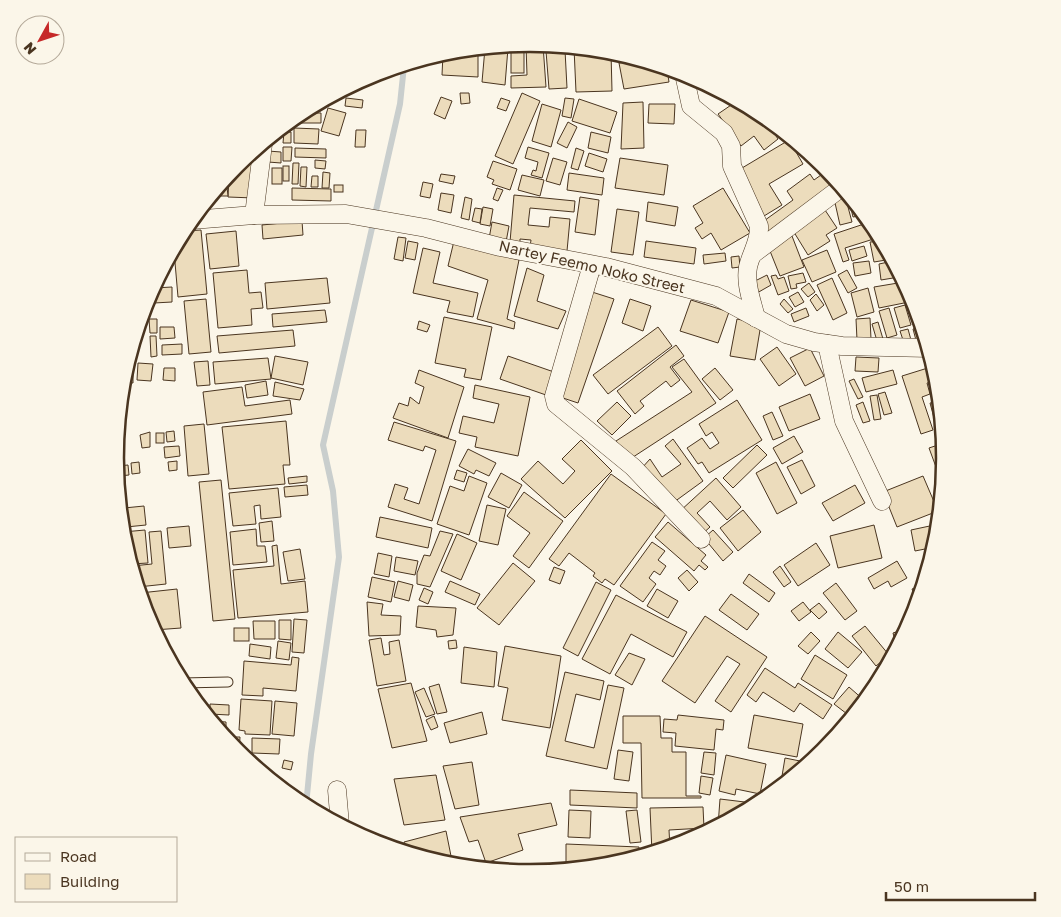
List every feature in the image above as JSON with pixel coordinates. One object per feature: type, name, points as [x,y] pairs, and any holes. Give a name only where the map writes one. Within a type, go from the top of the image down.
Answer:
[{"type":"street","points":[[686,83],[691,106],[724,132],[731,146],[732,166],[759,226],[760,236],[748,267],[747,282],[756,318]]},
{"type":"street","points":[[254,215],[262,154]]},
{"type":"street","points":[[753,254],[836,191]]},
{"type":"street","name":"Nartey Feemo Noko Street","points":[[202,219],[254,215],[346,214],[426,228],[500,247],[592,265],[716,296],[786,334],[827,344],[921,348]]},
{"type":"street","points":[[592,265],[554,396],[556,404],[633,467],[701,539]]},
{"type":"street","points":[[827,344],[844,421],[882,500]]},
{"type":"street","points":[[337,790],[339,817]]},
{"type":"lane","points":[[192,683],[228,682]]},
{"type":"building","points":[[524,52],[524,73],[511,73],[511,53]]},
{"type":"building","points":[[526,52],[544,53],[546,87],[511,88],[511,76],[527,75]]},
{"type":"building","points":[[508,53],[505,85],[482,82],[484,55]]},
{"type":"building","points":[[546,53],[565,54],[567,88],[549,89]]},
{"type":"building","points":[[574,55],[611,60],[612,91],[576,92]]},
{"type":"building","points":[[478,56],[478,77],[442,75],[443,62]]},
{"type":"building","points":[[619,63],[636,66],[668,77],[669,82],[624,89]]},
{"type":"building","points":[[460,93],[469,93],[470,103],[461,104]]},
{"type":"building","points":[[522,93],[540,101],[513,164],[495,156]]},
{"type":"building","points":[[441,97],[452,101],[445,119],[434,114]]},
{"type":"building","points":[[346,98],[363,100],[362,108],[345,106]]},
{"type":"building","points":[[501,98],[510,101],[506,111],[497,108]]},
{"type":"building","points":[[565,98],[574,99],[571,118],[562,116]]},
{"type":"building","points":[[579,99],[617,112],[610,133],[572,121]]},
{"type":"building","points":[[643,102],[644,148],[621,149],[623,103]]},
{"type":"building","points":[[542,104],[561,110],[551,147],[532,141]]},
{"type":"building","points":[[649,104],[675,104],[674,124],[648,123]]},
{"type":"building","points":[[731,105],[777,135],[778,139],[764,150],[754,136],[741,146],[718,114]]},
{"type":"building","points":[[328,108],[346,113],[339,136],[321,131]]},
{"type":"building","points":[[318,113],[321,113],[321,123],[302,123]]},
{"type":"building","points":[[568,122],[577,127],[567,148],[557,143]]},
{"type":"building","points":[[295,128],[319,129],[318,144],[294,143]]},
{"type":"building","points":[[356,130],[366,130],[365,147],[355,147]]},
{"type":"building","points":[[291,132],[291,143],[283,143],[284,136]]},
{"type":"building","points":[[591,132],[611,137],[608,153],[588,148]]},
{"type":"building","points":[[785,142],[795,151],[803,164],[769,184],[782,205],[764,216],[737,171]]},
{"type":"building","points":[[283,147],[292,147],[291,161],[283,161]]},
{"type":"building","points":[[528,147],[549,153],[542,178],[531,175],[533,170],[536,171],[538,162],[525,158]]},
{"type":"building","points":[[295,148],[326,149],[326,158],[295,157]]},
{"type":"building","points":[[576,148],[584,151],[578,170],[571,168]]},
{"type":"building","points":[[268,151],[281,152],[281,163],[268,162]]},
{"type":"building","points":[[589,153],[607,159],[603,172],[585,166]]},
{"type":"building","points":[[553,158],[567,162],[560,185],[546,181]]},
{"type":"building","points":[[620,158],[668,165],[664,195],[615,188]]},
{"type":"building","points":[[255,160],[254,198],[228,197],[228,187]]},
{"type":"building","points":[[315,160],[326,161],[325,169],[315,168]]},
{"type":"building","points":[[493,161],[517,169],[510,190],[492,184],[494,180],[487,177]]},
{"type":"building","points":[[293,163],[299,163],[298,184],[292,184]]},
{"type":"building","points":[[283,166],[289,166],[289,181],[283,181]]},
{"type":"building","points":[[301,167],[307,167],[306,187],[300,186]]},
{"type":"building","points":[[272,168],[282,168],[282,184],[272,184]]},
{"type":"building","points":[[323,172],[330,173],[329,188],[322,188]]},
{"type":"building","points":[[569,173],[604,178],[602,195],[567,190]]},
{"type":"building","points":[[441,174],[455,176],[453,184],[439,181]]},
{"type":"building","points":[[810,174],[814,180],[821,175],[834,188],[769,235],[761,223],[793,200],[787,191]]},
{"type":"building","points":[[522,175],[544,180],[540,196],[518,190]]},
{"type":"building","points":[[312,176],[318,176],[318,187],[311,187]]},
{"type":"building","points":[[423,182],[433,184],[430,198],[420,196]]},
{"type":"building","points":[[334,185],[343,185],[343,192],[334,192]]},
{"type":"building","points":[[292,188],[331,189],[331,201],[292,200]]},
{"type":"building","points":[[497,188],[503,190],[498,201],[493,199]]},
{"type":"building","points":[[723,188],[750,233],[721,250],[711,233],[702,239],[695,228],[703,223],[693,206]]},
{"type":"building","points":[[227,189],[228,196],[221,196]]},
{"type":"building","points":[[441,193],[454,195],[451,213],[438,210]]},
{"type":"building","points":[[838,193],[847,204],[852,222],[840,225],[833,194]]},
{"type":"building","points":[[514,195],[575,201],[574,212],[530,208],[528,225],[549,227],[550,217],[570,219],[567,251],[530,247],[531,240],[520,239],[520,243],[510,242]]},
{"type":"building","points":[[465,197],[472,199],[469,220],[461,218]]},
{"type":"building","points":[[580,197],[599,200],[595,235],[575,232]]},
{"type":"building","points":[[648,202],[678,207],[675,226],[646,221]]},
{"type":"building","points":[[483,207],[493,209],[490,226],[480,224]]},
{"type":"building","points":[[475,208],[482,209],[480,223],[472,221]]},
{"type":"building","points":[[617,209],[639,212],[633,255],[611,252]]},
{"type":"building","points":[[851,209],[857,216],[853,217]]},
{"type":"building","points":[[825,210],[837,228],[826,235],[830,241],[808,255],[792,229]]},
{"type":"building","points":[[302,221],[303,235],[263,239],[262,225]]},
{"type":"building","points":[[492,222],[509,226],[506,242],[489,239]]},
{"type":"building","points":[[862,225],[872,240],[845,248],[849,260],[843,262],[834,234]]},
{"type":"building","points":[[195,230],[201,230],[207,294],[178,297],[175,262]]},
{"type":"building","points":[[236,231],[239,266],[210,269],[206,234]]},
{"type":"building","points":[[792,236],[804,267],[780,276],[768,246]]},
{"type":"building","points":[[398,237],[406,238],[403,261],[394,259]]},
{"type":"building","points":[[408,241],[418,243],[415,260],[405,258]]},
{"type":"building","points":[[454,241],[519,260],[507,319],[515,322],[514,329],[477,319],[488,280],[448,266]]},
{"type":"building","points":[[646,241],[696,248],[694,264],[644,257]]},
{"type":"building","points":[[870,242],[873,242],[884,260],[874,262]]},
{"type":"building","points":[[864,246],[867,256],[852,261],[849,250]]},
{"type":"building","points":[[423,248],[440,252],[433,283],[478,293],[473,317],[447,312],[450,301],[413,293]]},
{"type":"building","points":[[827,250],[836,272],[812,282],[802,260]]},
{"type":"building","points":[[725,253],[726,261],[704,264],[703,255]]},
{"type":"building","points":[[739,256],[740,267],[732,268],[731,257]]},
{"type":"building","points":[[869,261],[871,273],[855,276],[853,263]]},
{"type":"building","points":[[886,263],[894,278],[881,280],[879,264]]},
{"type":"building","points":[[527,268],[544,275],[537,301],[566,311],[558,329],[514,316]]},
{"type":"building","points":[[247,270],[249,293],[261,292],[263,308],[251,309],[252,325],[218,328],[213,273]]},
{"type":"building","points":[[847,270],[857,288],[848,293],[838,275]]},
{"type":"building","points":[[803,273],[806,282],[796,284],[797,288],[791,289],[788,276]]},
{"type":"building","points":[[767,275],[771,285],[757,293],[751,283]]},
{"type":"building","points":[[776,275],[778,279],[784,277],[789,291],[778,295],[771,276]]},
{"type":"building","points":[[327,278],[330,303],[267,309],[265,283]]},
{"type":"building","points":[[832,278],[847,313],[833,320],[817,285]]},
{"type":"building","points":[[809,283],[815,292],[808,297],[801,289]]},
{"type":"building","points":[[897,283],[906,303],[879,308],[874,287]]},
{"type":"building","points":[[172,287],[172,302],[155,303],[162,288]]},
{"type":"building","points":[[868,288],[874,312],[857,317],[851,293]]},
{"type":"building","points":[[592,292],[614,299],[578,403],[557,396]]},
{"type":"building","points":[[798,292],[804,302],[795,307],[789,297]]},
{"type":"building","points":[[816,294],[824,305],[817,311],[810,300]]},
{"type":"building","points":[[206,299],[211,352],[189,354],[184,301]]},
{"type":"building","points":[[630,299],[651,306],[643,331],[622,323]]},
{"type":"building","points":[[784,299],[793,309],[788,313],[780,304]]},
{"type":"building","points":[[691,300],[729,312],[718,343],[680,331]]},
{"type":"building","points":[[905,305],[911,325],[900,328],[894,308]]},
{"type":"building","points":[[806,308],[809,316],[794,322],[791,314]]},
{"type":"building","points":[[889,308],[897,335],[887,338],[879,311]]},
{"type":"building","points":[[325,310],[327,322],[273,327],[272,314]]},
{"type":"building","points":[[444,317],[492,327],[481,380],[464,377],[466,369],[435,363]]},
{"type":"building","points":[[870,318],[871,339],[857,340],[856,319]]},
{"type":"building","points":[[149,319],[157,319],[157,333],[150,333]]},
{"type":"building","points":[[737,319],[761,324],[755,360],[730,356]]},
{"type":"building","points":[[419,321],[430,325],[427,332],[417,329]]},
{"type":"building","points":[[878,322],[883,339],[877,341],[872,324]]},
{"type":"building","points":[[160,327],[174,327],[175,338],[160,339]]},
{"type":"building","points":[[658,327],[672,346],[608,394],[593,375]]},
{"type":"building","points":[[915,328],[920,343],[917,344],[913,329]]},
{"type":"building","points":[[908,329],[911,340],[904,343],[900,331]]},
{"type":"building","points":[[293,330],[295,346],[219,353],[217,336]]},
{"type":"building","points":[[150,336],[156,336],[157,356],[151,357]]},
{"type":"building","points":[[182,344],[182,354],[162,355],[162,345]]},
{"type":"building","points":[[676,345],[684,356],[670,367],[680,380],[671,387],[666,381],[640,401],[644,406],[635,414],[617,391]]},
{"type":"building","points":[[777,347],[796,374],[779,386],[760,359]]},
{"type":"building","points":[[810,348],[824,376],[805,386],[790,358]]},
{"type":"building","points":[[275,356],[308,362],[303,385],[271,378]]},
{"type":"building","points":[[508,356],[554,372],[546,395],[500,379]]},
{"type":"building","points":[[856,357],[879,358],[878,372],[855,371]]},
{"type":"building","points":[[268,358],[271,379],[215,384],[213,362]]},
{"type":"building","points":[[684,359],[716,403],[627,461],[616,441],[692,392],[672,367]]},
{"type":"building","points":[[208,361],[210,385],[197,386],[194,362]]},
{"type":"building","points":[[138,363],[153,364],[151,381],[137,380]]},
{"type":"building","points":[[164,368],[175,368],[175,381],[163,380]]},
{"type":"building","points":[[715,368],[733,390],[720,400],[702,379]]},
{"type":"building","points":[[927,368],[930,382],[927,383],[930,394],[922,397],[933,430],[921,434],[902,376]]},
{"type":"building","points":[[419,370],[464,387],[448,438],[393,418],[399,403],[408,406],[410,397],[419,404],[424,387],[415,383]]},
{"type":"building","points":[[893,370],[897,384],[866,392],[862,378]]},
{"type":"building","points":[[854,379],[863,397],[858,399],[849,381]]},
{"type":"building","points":[[266,381],[268,395],[247,398],[245,385]]},
{"type":"building","points":[[275,382],[304,389],[300,400],[273,396]]},
{"type":"building","points":[[475,385],[530,397],[518,456],[475,447],[477,437],[459,433],[463,416],[494,423],[499,404],[473,398]]},
{"type":"building","points":[[242,387],[245,406],[290,400],[292,414],[207,425],[203,392]]},
{"type":"building","points":[[885,392],[892,413],[884,415],[878,394]]},
{"type":"building","points":[[810,394],[820,419],[789,431],[779,407]]},
{"type":"building","points":[[877,395],[881,419],[874,420],[870,396]]},
{"type":"building","points":[[737,400],[762,440],[709,473],[702,462],[698,464],[687,448],[702,438],[710,449],[719,443],[712,432],[706,436],[699,424]]},
{"type":"building","points":[[617,402],[631,416],[612,435],[597,421]]},
{"type":"building","points":[[863,402],[870,421],[863,423],[856,405]]},
{"type":"building","points":[[930,403],[932,403],[935,420]]},
{"type":"building","points":[[772,412],[783,436],[773,440],[763,416]]},
{"type":"building","points":[[286,421],[290,465],[283,465],[285,484],[229,489],[222,427]]},
{"type":"building","points":[[394,422],[456,441],[432,521],[388,507],[395,484],[408,488],[404,499],[419,504],[436,450],[425,446],[423,451],[388,440]]},
{"type":"building","points":[[204,424],[209,474],[188,476],[184,426]]},
{"type":"building","points":[[174,431],[175,441],[167,442],[166,432]]},
{"type":"building","points":[[150,432],[150,447],[142,448],[140,435]]},
{"type":"building","points":[[156,433],[164,433],[164,443],[156,443]]},
{"type":"building","points":[[794,436],[803,452],[782,464],[773,448]]},
{"type":"building","points":[[673,439],[703,481],[670,505],[641,469],[650,459],[662,477],[681,464],[665,446]]},
{"type":"building","points":[[581,440],[612,471],[565,518],[521,479],[538,461],[563,484],[575,471],[562,459]]},
{"type":"building","points":[[757,445],[767,455],[733,488],[723,478]]},
{"type":"building","points":[[179,446],[180,456],[165,458],[164,447]]},
{"type":"building","points":[[936,446],[936,467],[929,448]]},
{"type":"building","points":[[468,449],[496,463],[489,476],[476,470],[474,474],[459,466]]},
{"type":"building","points":[[802,460],[815,486],[801,494],[787,467]]},
{"type":"building","points":[[177,461],[177,470],[169,471],[168,462]]},
{"type":"building","points":[[139,462],[140,473],[132,474],[131,463]]},
{"type":"building","points":[[776,462],[797,503],[777,514],[756,473]]},
{"type":"building","points":[[124,465],[128,465],[129,475],[125,475]]},
{"type":"building","points":[[457,470],[467,473],[464,482],[454,479]]},
{"type":"building","points":[[501,473],[522,485],[509,508],[488,497]]},
{"type":"building","points":[[611,474],[666,514],[614,585],[605,579],[602,583],[593,576],[595,573],[569,553],[559,566],[549,559]]},
{"type":"building","points":[[307,476],[307,482],[289,484],[288,478]]},
{"type":"building","points":[[469,476],[487,483],[469,535],[437,524],[450,486],[464,491]]},
{"type":"building","points":[[923,476],[934,502],[933,513],[897,527],[883,492]]},
{"type":"building","points":[[716,478],[741,507],[727,520],[710,501],[697,513],[710,527],[700,536],[679,512]]},
{"type":"building","points":[[221,480],[235,619],[213,621],[199,482]]},
{"type":"building","points":[[307,485],[308,495],[285,497],[284,487]]},
{"type":"building","points":[[855,485],[865,503],[833,521],[822,503]]},
{"type":"building","points":[[278,488],[281,517],[261,519],[260,505],[254,506],[256,524],[233,526],[229,493]]},
{"type":"building","points":[[524,492],[563,521],[529,568],[513,556],[530,533],[507,516]]},
{"type":"building","points":[[487,505],[506,509],[498,545],[479,541]]},
{"type":"building","points":[[144,506],[146,525],[130,527],[128,508]]},
{"type":"building","points":[[743,510],[761,532],[738,551],[720,528]]},
{"type":"building","points":[[380,517],[432,528],[428,548],[376,537]]},
{"type":"building","points":[[272,521],[274,541],[261,542],[259,523]]},
{"type":"building","points":[[668,522],[706,555],[701,561],[708,567],[705,570],[699,565],[694,571],[655,537]]},
{"type":"building","points":[[874,525],[882,558],[838,568],[830,536]]},
{"type":"building","points":[[189,526],[191,546],[169,548],[167,528]]},
{"type":"building","points":[[931,526],[927,549],[915,551],[911,530]]},
{"type":"building","points":[[256,529],[257,546],[265,546],[267,562],[233,565],[230,532]]},
{"type":"building","points":[[145,530],[148,563],[138,564],[131,531]]},
{"type":"building","points":[[713,530],[733,552],[723,561],[704,538]]},
{"type":"building","points":[[161,531],[166,584],[145,586],[138,565],[152,564],[149,532]]},
{"type":"building","points":[[440,531],[453,534],[430,587],[417,584],[417,573],[424,555],[430,556]]},
{"type":"building","points":[[457,534],[477,543],[461,580],[441,571]]},
{"type":"building","points":[[652,542],[665,551],[658,560],[666,566],[660,575],[654,571],[649,578],[656,584],[643,602],[620,586]]},
{"type":"building","points":[[816,543],[830,565],[798,586],[784,565]]},
{"type":"building","points":[[277,545],[281,584],[305,581],[308,612],[238,618],[233,570],[274,566],[272,546]]},
{"type":"building","points":[[300,549],[305,579],[288,581],[283,552]]},
{"type":"building","points":[[378,553],[392,556],[389,577],[374,574]]},
{"type":"building","points":[[396,557],[418,561],[415,575],[394,571]]},
{"type":"building","points":[[897,561],[907,578],[891,587],[888,581],[874,589],[868,578]]},
{"type":"building","points":[[513,563],[535,581],[499,625],[477,608]]},
{"type":"building","points":[[780,566],[791,582],[784,587],[773,572]]},
{"type":"building","points":[[554,567],[565,571],[560,584],[549,580]]},
{"type":"building","points":[[687,570],[698,582],[689,591],[678,578]]},
{"type":"building","points":[[749,574],[775,593],[769,602],[743,583]]},
{"type":"building","points":[[372,577],[395,582],[391,602],[368,597]]},
{"type":"building","points":[[398,581],[413,585],[409,601],[394,597]]},
{"type":"building","points":[[450,581],[480,594],[475,605],[445,592]]},
{"type":"building","points":[[596,582],[611,590],[578,656],[563,648]]},
{"type":"building","points":[[836,583],[857,611],[845,620],[823,593]]},
{"type":"building","points":[[424,588],[433,592],[428,604],[419,600]]},
{"type":"building","points":[[177,589],[181,628],[162,629],[147,592]]},
{"type":"building","points":[[657,589],[678,601],[668,618],[647,606]]},
{"type":"building","points":[[731,594],[759,614],[747,630],[719,610]]},
{"type":"building","points":[[616,595],[687,632],[673,657],[631,634],[610,674],[582,659]]},
{"type":"building","points":[[367,602],[383,604],[381,615],[401,616],[400,635],[369,636]]},
{"type":"building","points":[[803,602],[811,612],[799,621],[791,611]]},
{"type":"building","points":[[819,603],[827,612],[819,619],[810,610]]},
{"type":"building","points":[[418,606],[456,608],[453,635],[437,637],[436,630],[416,627]]},
{"type":"building","points":[[705,616],[767,657],[731,712],[715,701],[740,664],[727,656],[695,703],[662,681]]},
{"type":"building","points":[[294,619],[307,620],[304,653],[292,652]]},
{"type":"building","points":[[279,620],[291,620],[291,640],[279,639]]},
{"type":"building","points":[[253,621],[275,621],[275,639],[254,639]]},
{"type":"building","points":[[865,626],[887,653],[883,660],[876,666],[852,636]]},
{"type":"building","points":[[234,628],[249,628],[249,641],[234,641]]},
{"type":"building","points":[[898,631],[895,639],[893,633]]},
{"type":"building","points":[[811,632],[820,641],[808,654],[798,646]]},
{"type":"building","points":[[838,632],[862,652],[848,668],[825,649]]},
{"type":"building","points":[[381,638],[384,655],[390,654],[389,642],[399,640],[406,681],[377,686],[369,640]]},
{"type":"building","points":[[456,640],[457,648],[449,649],[448,641]]},
{"type":"building","points":[[278,641],[291,643],[289,660],[276,658]]},
{"type":"building","points":[[250,644],[271,647],[270,659],[249,656]]},
{"type":"building","points":[[505,646],[561,656],[550,728],[502,720],[508,688],[498,686]]},
{"type":"building","points":[[464,647],[497,652],[494,687],[461,683]]},
{"type":"building","points":[[629,653],[645,659],[632,685],[615,675]]},
{"type":"building","points":[[815,655],[847,675],[833,699],[801,679]]},
{"type":"building","points":[[292,657],[299,658],[296,691],[263,688],[263,696],[242,695],[244,661],[291,665]]},
{"type":"building","points":[[765,668],[795,688],[798,683],[832,705],[823,719],[800,703],[794,712],[763,692],[756,702],[747,695]]},
{"type":"building","points":[[565,672],[604,681],[600,700],[576,694],[565,741],[594,748],[608,685],[624,688],[607,769],[546,756]]},
{"type":"building","points":[[411,683],[427,741],[392,748],[378,689]]},
{"type":"building","points":[[439,684],[447,712],[437,714],[429,687]]},
{"type":"building","points":[[849,687],[860,696],[847,714],[834,704]]},
{"type":"building","points":[[424,688],[435,714],[426,717],[415,692]]},
{"type":"building","points":[[241,699],[272,701],[270,735],[245,734],[245,731],[239,730]]},
{"type":"building","points":[[275,701],[297,703],[294,736],[272,734]]},
{"type":"building","points":[[210,704],[229,705],[229,715],[215,714],[210,708]]},
{"type":"building","points":[[482,712],[487,734],[450,743],[444,723]]},
{"type":"building","points":[[678,715],[724,720],[723,730],[716,729],[714,750],[675,746],[676,733],[663,732],[664,719],[677,720]]},
{"type":"building","points":[[754,715],[803,724],[797,757],[748,748]]},
{"type":"building","points":[[434,716],[438,727],[431,730],[426,720]]},
{"type":"building","points":[[623,716],[660,716],[661,738],[672,738],[672,752],[686,752],[686,796],[701,796],[701,798],[642,798],[641,743],[623,743]]},
{"type":"building","points":[[252,738],[280,739],[279,754],[252,753]]},
{"type":"building","points":[[618,750],[633,752],[629,781],[614,779]]},
{"type":"building","points":[[704,752],[716,753],[714,775],[701,773]]},
{"type":"building","points":[[726,755],[766,764],[759,794],[736,789],[735,795],[719,791]]},
{"type":"building","points":[[785,758],[801,761],[798,764],[782,778]]},
{"type":"building","points":[[284,760],[293,762],[291,770],[282,768]]},
{"type":"building","points":[[472,762],[479,805],[455,809],[443,766]]},
{"type":"building","points":[[436,775],[445,820],[404,825],[394,779]]},
{"type":"building","points":[[701,776],[713,778],[710,795],[699,793]]},
{"type":"building","points":[[570,790],[637,793],[637,808],[570,805]]},
{"type":"building","points":[[720,799],[746,802],[734,810],[719,818]]},
{"type":"building","points":[[551,803],[557,825],[518,834],[523,850],[488,862],[486,862],[478,840],[469,842],[460,817]]},
{"type":"building","points":[[703,807],[704,826],[698,828],[669,830],[670,840],[652,846],[650,808]]},
{"type":"building","points":[[569,810],[591,811],[590,838],[568,837]]},
{"type":"building","points":[[637,810],[641,842],[630,843],[626,811]]},
{"type":"building","points":[[446,831],[451,857],[425,851],[404,844],[404,842]]},
{"type":"building","points":[[566,844],[639,847],[639,850],[610,857],[566,863]]},
{"type":"waterway","points":[[307,797],[311,754],[339,557],[333,491],[323,445],[400,104],[403,73]]}]
